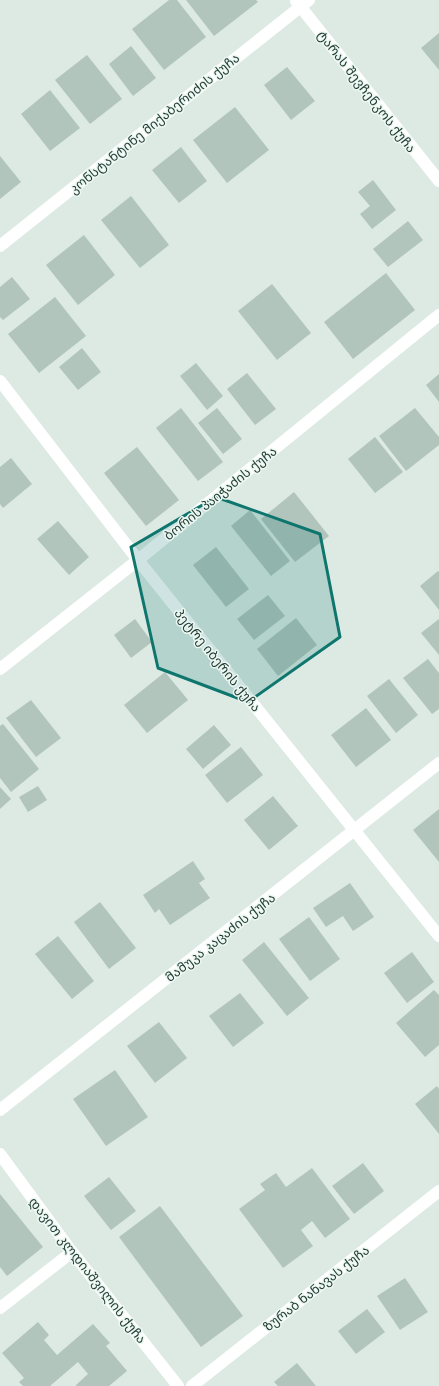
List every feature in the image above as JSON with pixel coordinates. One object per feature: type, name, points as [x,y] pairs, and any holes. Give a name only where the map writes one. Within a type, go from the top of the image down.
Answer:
[{"type":"street","name":"ტარას შევჩენკოს ქუჩა","points":[[301,2],[439,181]]},
{"type":"street","name":"კონსტანტინე მიქაბერიძის ქუჩა","points":[[0,246],[301,2]]},
{"type":"street","name":"ბორის პაიჭაძის ქუჩა","points":[[0,669],[138,560],[439,316]]},
{"type":"street","name":"პეტრე იბერის ქუჩა","points":[[0,381],[138,560],[439,936]]},
{"type":"street","name":"მამუკა კაცაძის ქუჩა","points":[[0,1110],[439,763]]},
{"type":"street","name":"დავით კლდიაშვილის ქუჩა","points":[[0,1154],[72,1252],[178,1386]]},
{"type":"street","name":"ზურაბ ნანავას ქუჩა","points":[[192,1386],[439,1191]]},
{"type":"street","points":[[0,1308],[72,1252]]},
{"type":"highlighted area","points":[[216,497],[320,534],[340,637],[248,702],[158,668],[131,547]]},
{"type":"building","points":[[169,0],[177,0],[206,37],[164,70],[132,29]]},
{"type":"building","points":[[186,0],[256,0],[258,2],[214,36]]},
{"type":"building","points":[[439,33],[439,70],[421,48]]},
{"type":"building","points":[[131,46],[156,78],[133,96],[109,64]]},
{"type":"building","points":[[87,55],[122,99],[90,124],[55,80]]},
{"type":"building","points":[[287,67],[315,101],[291,120],[264,85]]},
{"type":"building","points":[[50,90],[80,128],[50,151],[21,114]]},
{"type":"building","points":[[235,107],[269,150],[227,183],[193,140]]},
{"type":"building","points":[[181,147],[207,181],[179,203],[152,170]]},
{"type":"building","points":[[0,156],[21,182],[0,199]]},
{"type":"building","points":[[373,180],[396,210],[372,229],[360,214],[370,206],[358,192]]},
{"type":"building","points":[[131,196],[169,245],[140,268],[101,220]]},
{"type":"building","points":[[408,221],[423,240],[388,267],[373,249]]},
{"type":"building","points":[[84,235],[115,275],[78,305],[46,265]]},
{"type":"building","points":[[386,273],[415,310],[353,359],[324,322]]},
{"type":"building","points":[[12,277],[30,299],[3,320],[0,317],[0,287]]},
{"type":"building","points":[[272,284],[311,333],[277,360],[238,311]]},
{"type":"building","points":[[55,297],[86,336],[39,373],[8,334]]},
{"type":"building","points":[[82,348],[101,372],[78,390],[59,367]]},
{"type":"building","points":[[196,363],[223,396],[207,410],[180,376]]},
{"type":"building","points":[[247,373],[276,409],[255,425],[227,389]]},
{"type":"building","points":[[439,374],[439,402],[426,385]]},
{"type":"building","points":[[181,408],[223,462],[198,481],[156,428]]},
{"type":"building","points":[[217,408],[242,439],[223,454],[198,423]]},
{"type":"building","points":[[415,408],[439,437],[439,445],[406,471],[379,436]]},
{"type":"building","points":[[375,437],[403,472],[375,493],[348,459]]},
{"type":"building","points":[[137,447],[179,500],[146,526],[104,473]]},
{"type":"building","points":[[11,458],[32,484],[3,508],[0,504],[0,467]]},
{"type":"building","points":[[294,492],[329,536],[295,562],[261,519]]},
{"type":"building","points":[[250,510],[290,561],[271,576],[231,526]]},
{"type":"building","points":[[58,521],[89,557],[69,575],[37,539]]},
{"type":"building","points":[[216,547],[249,589],[226,607],[193,565]]},
{"type":"building","points":[[438,571],[439,572],[439,610],[420,586]]},
{"type":"building","points":[[268,595],[285,616],[254,640],[237,619]]},
{"type":"building","points":[[296,618],[317,645],[278,676],[257,649]]},
{"type":"building","points":[[135,619],[152,642],[131,658],[114,635]]},
{"type":"building","points":[[439,619],[439,655],[421,633]]},
{"type":"building","points":[[428,659],[439,673],[439,709],[432,714],[403,678]]},
{"type":"building","points":[[165,672],[188,700],[147,733],[124,705]]},
{"type":"building","points":[[389,679],[418,715],[396,733],[367,696]]},
{"type":"building","points":[[31,700],[61,738],[36,757],[6,718]]},
{"type":"building","points":[[366,708],[391,740],[356,767],[331,735]]},
{"type":"building","points":[[3,724],[39,769],[11,792],[0,778],[0,726]]},
{"type":"building","points":[[214,725],[231,745],[203,769],[186,749]]},
{"type":"building","points":[[241,747],[263,775],[227,803],[205,775]]},
{"type":"building","points":[[38,786],[47,800],[28,812],[19,797]]},
{"type":"building","points":[[0,787],[11,799],[0,809]]},
{"type":"building","points":[[273,796],[298,826],[269,850],[244,820]]},
{"type":"building","points":[[439,809],[439,862],[413,830]]},
{"type":"building","points":[[193,861],[205,879],[199,883],[210,898],[170,925],[159,909],[155,913],[143,895]]},
{"type":"building","points":[[350,883],[374,917],[353,931],[343,916],[326,927],[313,908]]},
{"type":"building","points":[[100,902],[136,948],[109,969],[74,922]]},
{"type":"building","points":[[309,917],[340,959],[310,981],[279,939]]},
{"type":"building","points":[[58,936],[94,981],[72,999],[35,954]]},
{"type":"building","points":[[264,942],[309,998],[287,1016],[242,960]]},
{"type":"building","points":[[412,952],[434,982],[407,1003],[384,973]]},
{"type":"building","points":[[434,990],[439,995],[439,1045],[425,1057],[396,1023]]},
{"type":"building","points":[[240,993],[264,1023],[233,1047],[209,1016]]},
{"type":"building","points":[[159,1022],[187,1058],[155,1083],[127,1046]]},
{"type":"building","points":[[115,1070],[148,1117],[106,1146],[73,1099]]},
{"type":"building","points":[[437,1086],[439,1089],[439,1134],[415,1104]]},
{"type":"building","points":[[363,1163],[384,1191],[354,1214],[332,1186]]},
{"type":"building","points":[[312,1168],[350,1219],[325,1238],[312,1221],[301,1230],[313,1246],[283,1268],[239,1209],[265,1190],[260,1184],[276,1173],[286,1187]]},
{"type":"building","points":[[109,1177],[136,1211],[111,1230],[84,1196]]},
{"type":"building","points":[[0,1194],[43,1247],[7,1276],[0,1267]]},
{"type":"building","points":[[160,1206],[243,1316],[201,1347],[119,1237]]},
{"type":"building","points":[[405,1278],[428,1312],[400,1330],[377,1296]]},
{"type":"building","points":[[367,1309],[385,1332],[356,1354],[338,1331]]},
{"type":"building","points":[[38,1322],[49,1335],[44,1340],[57,1355],[93,1324],[110,1343],[106,1346],[127,1371],[109,1386],[76,1386],[88,1374],[78,1362],[50,1386],[23,1386],[19,1382],[24,1378],[2,1353]]},
{"type":"building","points":[[297,1363],[316,1386],[278,1386],[274,1382]]}]
